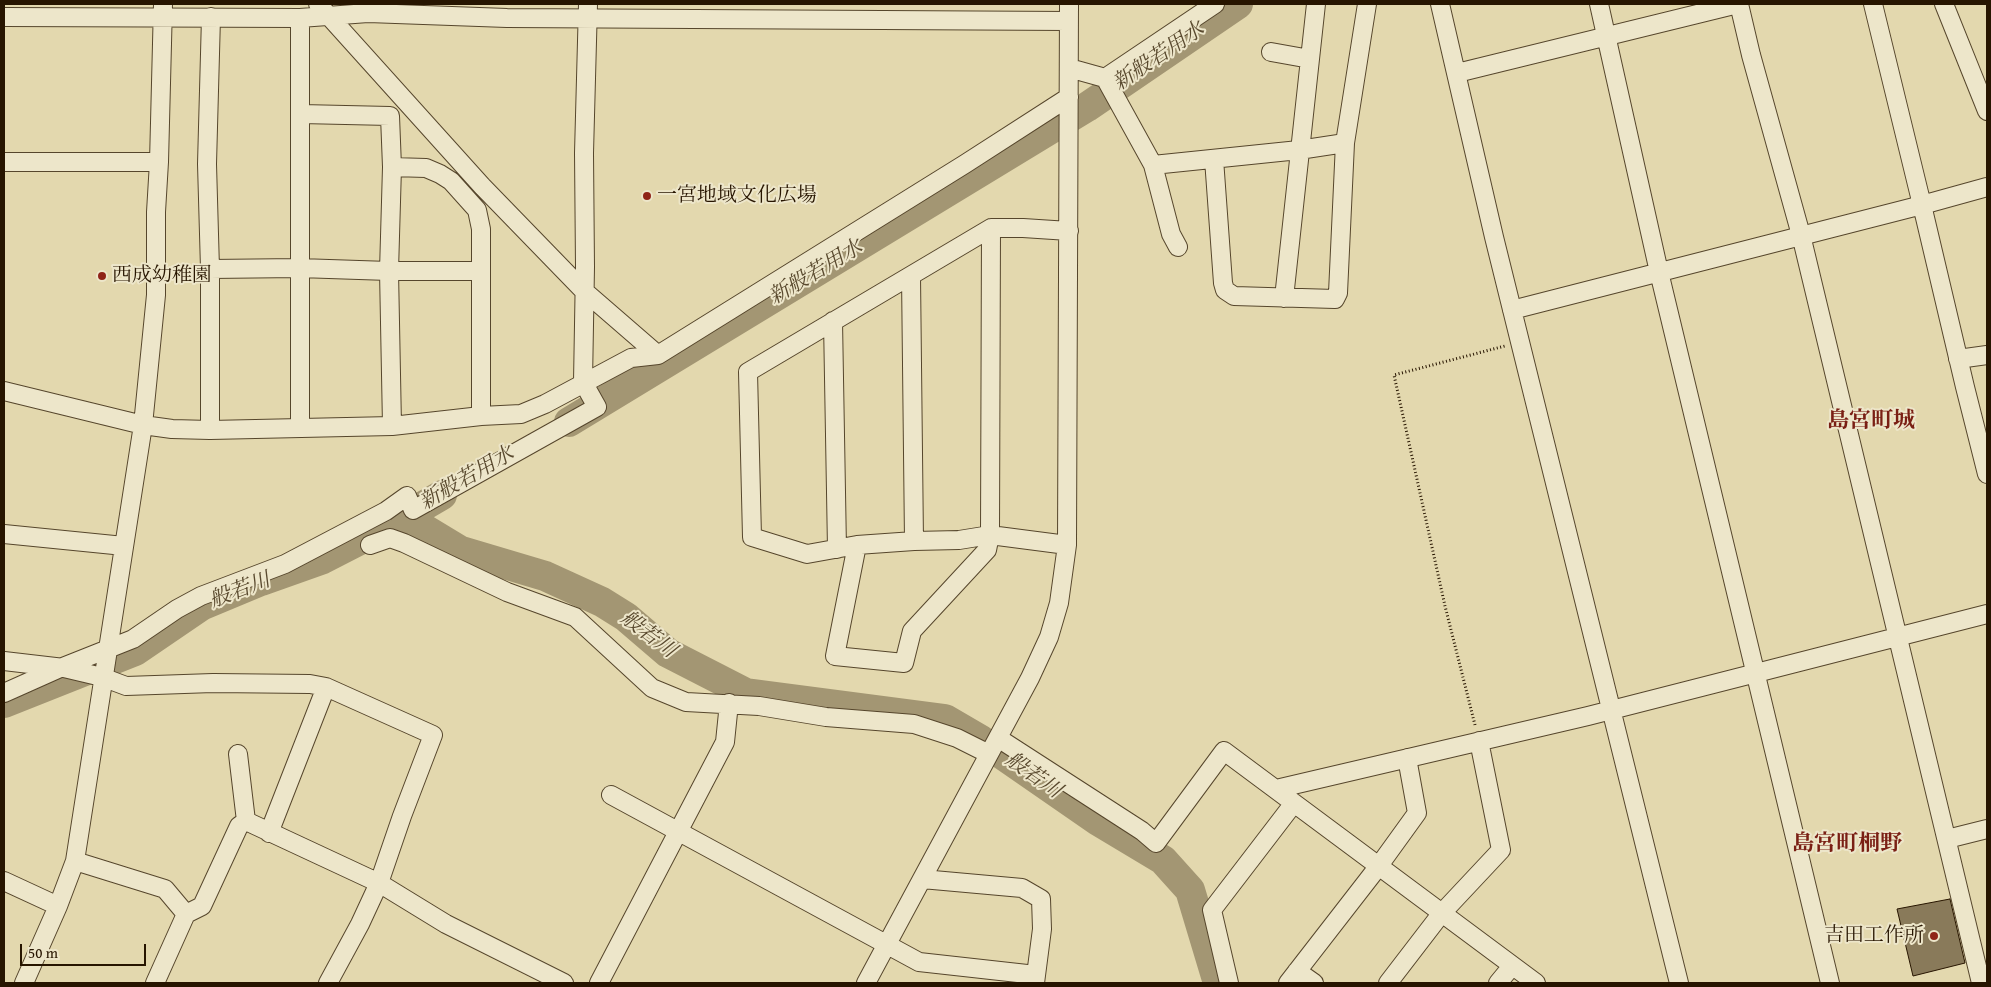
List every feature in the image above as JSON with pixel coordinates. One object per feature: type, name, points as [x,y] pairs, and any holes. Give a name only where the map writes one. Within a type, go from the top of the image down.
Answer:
[{"type":"street","points":[[318,4],[482,186],[583,290],[658,355]]},
{"type":"street","points":[[1105,78],[1215,4]]},
{"type":"street","points":[[1284,298],[1316,4]]},
{"type":"street","points":[[1214,159],[1225,290],[1234,296],[1335,299],[1338,293],[1345,143],[1367,4]]},
{"type":"street","points":[[1440,4],[1512,310],[1679,983]]},
{"type":"street","points":[[1599,4],[1608,36],[1659,272],[1830,983]]},
{"type":"street","points":[[1457,73],[1739,4],[1751,55],[1801,235],[1982,983]]},
{"type":"street","points":[[1872,4],[1958,359],[1983,441],[1987,474]]},
{"type":"street","points":[[1944,4],[1987,111]]},
{"type":"street","points":[[4,17],[163,10],[211,18],[300,18],[331,17],[368,8],[507,18],[588,11],[1069,12],[1067,545],[1059,603],[1049,637],[1030,678],[866,983]]},
{"type":"street","points":[[24,983],[58,906],[75,861],[86,796],[103,665],[143,425],[156,295],[156,212],[160,162],[163,10]]},
{"type":"street","points":[[4,661],[62,668],[103,665],[133,639],[177,608],[201,596],[285,564],[386,511],[407,496],[412,510],[597,408],[583,382],[588,11]]},
{"type":"street","points":[[210,430],[210,269],[207,164],[211,18]]},
{"type":"street","points":[[300,18],[300,428]]},
{"type":"street","points":[[1271,52],[1310,59]]},
{"type":"street","points":[[1069,68],[1105,78],[1153,165],[1171,234],[1178,247]]},
{"type":"street","points":[[4,391],[143,425],[172,429],[210,430],[392,426],[481,416],[521,414],[545,404],[631,358],[658,355],[1068,101]]},
{"type":"street","points":[[301,114],[390,116],[392,167],[389,271],[392,426]]},
{"type":"street","points":[[1153,165],[1299,150],[1345,143]]},
{"type":"street","points":[[4,162],[160,162]]},
{"type":"street","points":[[392,167],[426,168],[440,174],[450,181],[477,210],[481,229],[481,416]]},
{"type":"street","points":[[1512,310],[1922,205],[1987,186]]},
{"type":"street","points":[[1067,545],[990,535],[959,540],[857,545],[807,554],[752,537],[748,372],[992,228],[1069,231]]},
{"type":"street","points":[[857,545],[835,656],[904,662],[912,631],[987,550],[990,535],[992,228]]},
{"type":"street","points":[[210,269],[480,270]]},
{"type":"street","points":[[911,276],[914,541]]},
{"type":"street","points":[[833,321],[837,549]]},
{"type":"street","points":[[1958,359],[1987,355]]},
{"type":"street","points":[[4,534],[124,546]]},
{"type":"street","points":[[370,545],[390,538],[507,592],[575,617],[652,688],[686,702],[728,704],[914,724],[957,738],[989,754]]},
{"type":"street","points":[[1276,789],[1611,709],[1987,614]]},
{"type":"street","points":[[4,692],[62,668],[103,665],[126,686],[310,684],[326,687],[434,735],[402,816],[379,883],[360,924],[328,983]]},
{"type":"street","points":[[269,833],[326,687]]},
{"type":"street","points":[[600,983],[725,742],[728,704]]},
{"type":"street","points":[[998,738],[1142,831],[1156,843],[1224,751],[1536,983]]},
{"type":"street","points":[[1388,983],[1441,914],[1501,850],[1479,741]]},
{"type":"street","points":[[238,754],[246,821]]},
{"type":"street","points":[[1314,983],[1293,977],[1417,813],[1407,758]]},
{"type":"street","points":[[611,795],[919,962],[1035,979],[1042,929],[1041,899],[1022,888],[922,879]]},
{"type":"street","points":[[1229,983],[1212,910],[1294,803]]},
{"type":"street","points":[[246,821],[379,883],[446,924],[564,983]]},
{"type":"street","points":[[156,983],[186,914],[202,906],[240,826],[246,821]]},
{"type":"street","points":[[1947,839],[1987,829]]},
{"type":"street","points":[[75,861],[165,889],[186,914]]},
{"type":"street","points":[[4,881],[58,906]]},
{"type":"street","points":[[1498,983],[1512,966]]},
{"type":"path","points":[[1479,741],[1445,606],[1394,375],[1520,342]]},
{"type":"building","name":"吉田工作所","points":[[1950,899],[1965,963],[1913,976],[1897,909]]},
{"type":"waterway","name":"新般若用水","points":[[569,422],[1087,107],[1238,4]]},
{"type":"waterway","name":"般若川","points":[[4,703],[135,651],[201,606],[261,581],[323,559],[401,519],[442,495]]},
{"type":"waterway","name":"般若川","points":[[384,527],[418,525],[461,551],[545,576],[602,602],[626,617],[668,653],[746,693],[945,719],[981,740],[1098,821],[1163,860],[1190,890],[1218,983]]},
{"type":"place","name":"一宮地域文化広場","points":[[647,196]]},
{"type":"place","name":"西成幼稚園","points":[[102,276]]},
{"type":"place","name":"吉田工作所","points":[[1934,936]]},
{"type":"district","name":"島宮町城","points":[[1871,421]]},
{"type":"district","name":"島宮町桐野","points":[[1847,844]]}]
